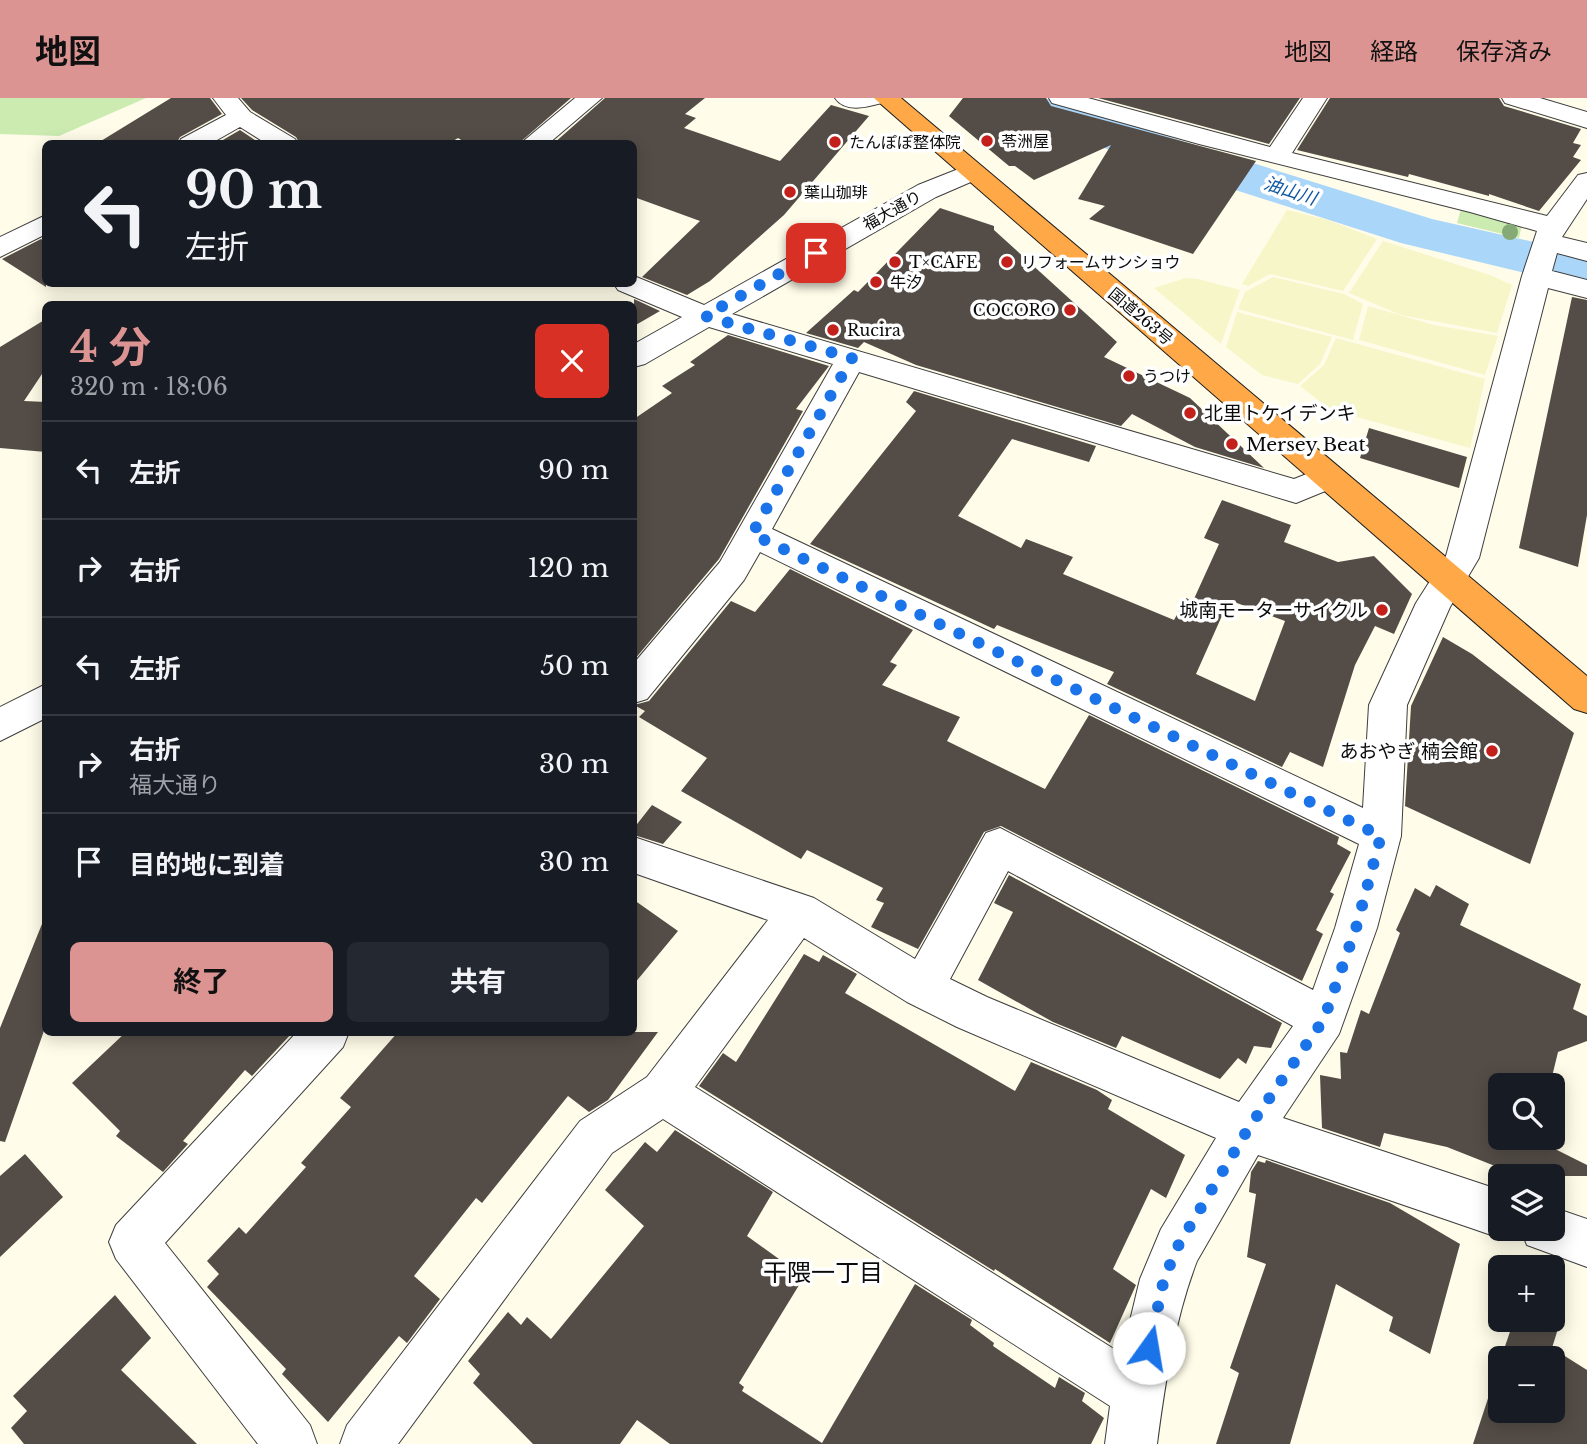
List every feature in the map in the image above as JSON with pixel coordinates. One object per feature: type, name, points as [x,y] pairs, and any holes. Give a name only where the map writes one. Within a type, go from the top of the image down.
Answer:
[{"type":"highway","name":"国道263号","points":[[886,98],[1587,698]]},
{"type":"street","points":[[537,140],[590,98]]},
{"type":"street","points":[[847,98],[856,101],[873,98]]},
{"type":"street","points":[[1061,98],[1277,156],[1456,198],[1549,234],[1587,252]]},
{"type":"street","points":[[1135,120],[1154,98]]},
{"type":"street","points":[[1277,156],[1315,98]]},
{"type":"street","points":[[1514,98],[1587,120]]},
{"type":"street","points":[[195,140],[233,107],[280,140]]},
{"type":"street","name":"福大通り","points":[[637,355],[927,191],[971,172]]},
{"type":"street","points":[[1131,1444],[1138,1394],[1164,1279],[1178,1246],[1248,1129],[1324,1019],[1356,928],[1381,836],[1388,705],[1434,603],[1462,558],[1549,234],[1587,181]]},
{"type":"street","points":[[0,248],[42,225]]},
{"type":"street","points":[[1536,276],[1587,289]]},
{"type":"street","points":[[635,287],[705,316],[1296,491],[1329,477]]},
{"type":"street","points":[[637,684],[732,570],[852,358]]},
{"type":"street","points":[[752,534],[1381,836]]},
{"type":"street","points":[[0,725],[42,701]]},
{"type":"street","points":[[922,987],[1000,846],[1324,1019]]},
{"type":"street","points":[[637,856],[799,912],[922,987],[972,1012],[1248,1129],[1488,1210]]},
{"type":"street","points":[[366,1444],[596,1137],[663,1093],[799,912]]},
{"type":"street","points":[[291,1444],[133,1242],[323,1036]]},
{"type":"street","points":[[663,1093],[1138,1394]]},
{"type":"street","points":[[1565,1235],[1587,1243]]},
{"type":"green space","points":[[0,98],[146,98],[59,136],[0,134]]},
{"type":"green space","points":[[1461,209],[1522,224],[1519,238],[1457,223]]},
{"type":"green space","points":[[1287,210],[1328,220],[1377,239],[1343,291],[1270,274],[1248,286],[1242,284]]},
{"type":"green space","points":[[1383,241],[1490,275],[1512,285],[1497,333],[1401,315],[1349,293]]},
{"type":"green space","points":[[1273,277],[1344,294],[1363,304],[1353,340],[1238,309],[1245,292]]},
{"type":"green space","points":[[1186,278],[1240,290],[1221,344],[1154,288]]},
{"type":"green space","points":[[1368,306],[1434,325],[1498,336],[1485,375],[1359,340]]},
{"type":"green space","points":[[1237,312],[1332,337],[1320,364],[1298,384],[1262,375],[1226,347]]},
{"type":"green space","points":[[1336,338],[1485,379],[1470,448],[1331,410],[1300,386],[1324,365]]},
{"type":"building","points":[[171,98],[210,98],[222,114],[178,140],[103,140]]},
{"type":"building","points":[[241,98],[571,98],[523,140],[298,140],[252,110]]},
{"type":"building","points":[[605,98],[705,98],[685,114],[696,118],[684,128],[780,161],[831,105],[869,116],[784,215],[710,281],[687,295],[642,277],[700,221],[637,198],[637,140],[558,140]]},
{"type":"building","points":[[963,98],[1046,98],[1051,106],[1256,161],[1193,254],[1089,219],[1105,206],[1078,199],[1111,145],[1034,180],[1015,166],[1009,166],[949,116]]},
{"type":"building","points":[[1098,98],[1300,98],[1269,144]]},
{"type":"building","points":[[1330,98],[1499,98],[1504,106],[1581,129],[1573,143],[1581,145],[1573,157],[1581,160],[1539,211],[1489,194],[1297,150]]},
{"type":"building","points":[[240,130],[255,140],[223,140]]},
{"type":"building","points":[[940,208],[994,226],[994,230],[1117,342],[1104,357],[1190,398],[1264,468],[1195,447],[1132,414],[1121,426],[916,365],[864,342],[858,348],[806,333],[854,290],[858,292]]},
{"type":"building","points":[[42,240],[42,284],[2,259]]},
{"type":"building","points":[[1572,297],[1587,300],[1587,515],[1578,567],[1519,548]]},
{"type":"building","points":[[634,299],[660,311],[637,324],[637,301]]},
{"type":"building","points":[[42,321],[42,374],[24,401],[42,402],[42,452],[0,448],[0,347]]},
{"type":"building","points":[[728,335],[829,366],[796,409],[803,411],[719,559],[637,656],[637,417],[672,393],[662,386],[695,365],[690,362]]},
{"type":"building","points":[[914,391],[1096,446],[1089,462],[1012,439],[958,516],[1021,548],[1026,539],[1073,557],[1063,574],[1174,620],[1186,598],[1193,601],[1219,544],[1204,538],[1222,500],[1291,525],[1284,542],[1338,562],[1374,556],[1412,594],[1394,634],[1375,626],[1355,665],[1323,767],[1290,752],[1282,767],[1107,684],[1114,672],[997,625],[994,629],[810,544],[916,411],[906,402]],"holes":[[[1229,600],[1285,621],[1255,701],[1196,674]]]},
{"type":"building","points":[[1369,428],[1467,457],[1459,488],[1360,458]]},
{"type":"building","points":[[790,569],[913,630],[890,662],[897,665],[882,685],[960,717],[947,741],[1045,789],[1089,715],[1339,837],[1337,844],[1351,852],[1330,892],[1334,894],[1316,930],[1323,934],[1302,981],[1001,826],[984,832],[918,949],[871,927],[884,903],[876,900],[883,888],[807,850],[801,859],[681,791],[707,758],[639,717],[645,711],[637,704],[649,701],[731,601],[755,612]]},
{"type":"building","name":"あおやぎ 楠会館","points":[[1443,637],[1472,654],[1574,733],[1530,864],[1405,806],[1411,706]]},
{"type":"building","points":[[652,805],[682,822],[663,844],[637,836],[637,824]]},
{"type":"building","points":[[1009,875],[1282,1023],[1271,1048],[1254,1046],[1246,1064],[1238,1058],[1220,1079],[1122,1036],[1116,1048],[1053,1022],[978,980],[1013,912],[994,903]]},
{"type":"building","points":[[1436,885],[1469,904],[1460,925],[1581,984],[1573,1009],[1587,1016],[1587,1041],[1558,1052],[1553,1073],[1488,1073],[1488,1150],[1557,1150],[1587,1165],[1587,1176],[1565,1176],[1565,1164],[1490,1164],[1447,1147],[1384,1133],[1380,1147],[1322,1128],[1320,1075],[1341,1079],[1340,1052],[1347,1053],[1361,1010],[1369,1014],[1400,933],[1396,930],[1415,888],[1430,897]]},
{"type":"building","points":[[637,902],[678,931],[637,980]]},
{"type":"building","points":[[42,924],[42,1036],[5,1142],[0,1141],[0,1028]]},
{"type":"building","points":[[804,954],[819,962],[823,955],[857,974],[845,993],[1015,1091],[1031,1062],[1097,1090],[1112,1100],[1108,1109],[1185,1155],[1166,1198],[1151,1189],[1113,1269],[1136,1285],[1110,1343],[699,1086],[723,1053],[736,1062]]},
{"type":"building","points":[[637,1032],[658,1032],[608,1100],[589,1112],[568,1096],[482,1203],[476,1198],[414,1276],[440,1299],[407,1343],[399,1336],[328,1422],[282,1374],[286,1369],[207,1287],[219,1274],[207,1261],[239,1227],[246,1234],[306,1167],[301,1163],[351,1107],[340,1098],[394,1036],[637,1036]]},
{"type":"building","points":[[122,1036],[289,1036],[252,1076],[245,1070],[183,1141],[188,1144],[163,1172],[116,1136],[120,1131],[72,1083]]},
{"type":"building","points":[[675,1130],[773,1192],[747,1236],[804,1277],[739,1383],[744,1387],[742,1391],[822,1443],[915,1284],[972,1320],[970,1325],[994,1343],[993,1346],[1055,1388],[1059,1377],[1085,1393],[1082,1401],[1104,1418],[1091,1444],[670,1444],[637,1420],[620,1444],[533,1444],[473,1383],[480,1374],[468,1361],[508,1312],[521,1325],[527,1317],[551,1339],[644,1226],[605,1190],[645,1142],[657,1152]]},
{"type":"building","points":[[25,1154],[63,1197],[0,1257],[0,1176]]},
{"type":"building","points":[[1266,1160],[1390,1203],[1460,1244],[1430,1354],[1389,1331],[1393,1317],[1336,1284],[1290,1444],[1216,1444],[1239,1373],[1230,1368],[1266,1264],[1247,1257],[1256,1194],[1249,1192],[1251,1172],[1258,1161],[1265,1163]]},
{"type":"building","points":[[115,1295],[151,1338],[121,1370],[197,1444],[24,1444],[11,1428],[27,1411],[13,1396]]},
{"type":"building","points":[[1510,1332],[1557,1332],[1553,1346],[1505,1346]]},
{"type":"building","points":[[1565,1356],[1587,1370],[1587,1444],[1473,1444],[1488,1398],[1488,1423],[1565,1423]]},
{"type":"waterway","name":"油山川","points":[[996,98],[1419,232],[1587,271]]},
{"type":"place","name":"苓洲屋","points":[[987,141]]},
{"type":"place","name":"たんぽぽ整体院","points":[[835,142]]},
{"type":"place","name":"葉山珈琲","points":[[790,192]]},
{"type":"place","name":"T×CAFE","points":[[895,262]]},
{"type":"place","name":"リフォームサンショウ","points":[[1007,262]]},
{"type":"place","name":"牛汐","points":[[876,282]]},
{"type":"place","name":"COCORO","points":[[1070,310]]},
{"type":"place","name":"Rucira","points":[[833,330]]},
{"type":"place","name":"うつけ","points":[[1129,376]]},
{"type":"place","name":"北里トケイデンキ","points":[[1190,413]]},
{"type":"place","name":"Mersey Beat","points":[[1232,444]]},
{"type":"place","name":"城南モーターサイクル","points":[[1382,610]]},
{"type":"place","name":"あおやぎ 楠会館","points":[[1492,751]]},
{"type":"district","name":"干隈一丁目","points":[[823,1273]]},
{"type":"route","points":[[816,253],[705,316],[852,358],[752,534],[1381,836],[1356,928],[1324,1019],[1248,1129],[1178,1246],[1164,1279],[1149,1348]]}]
